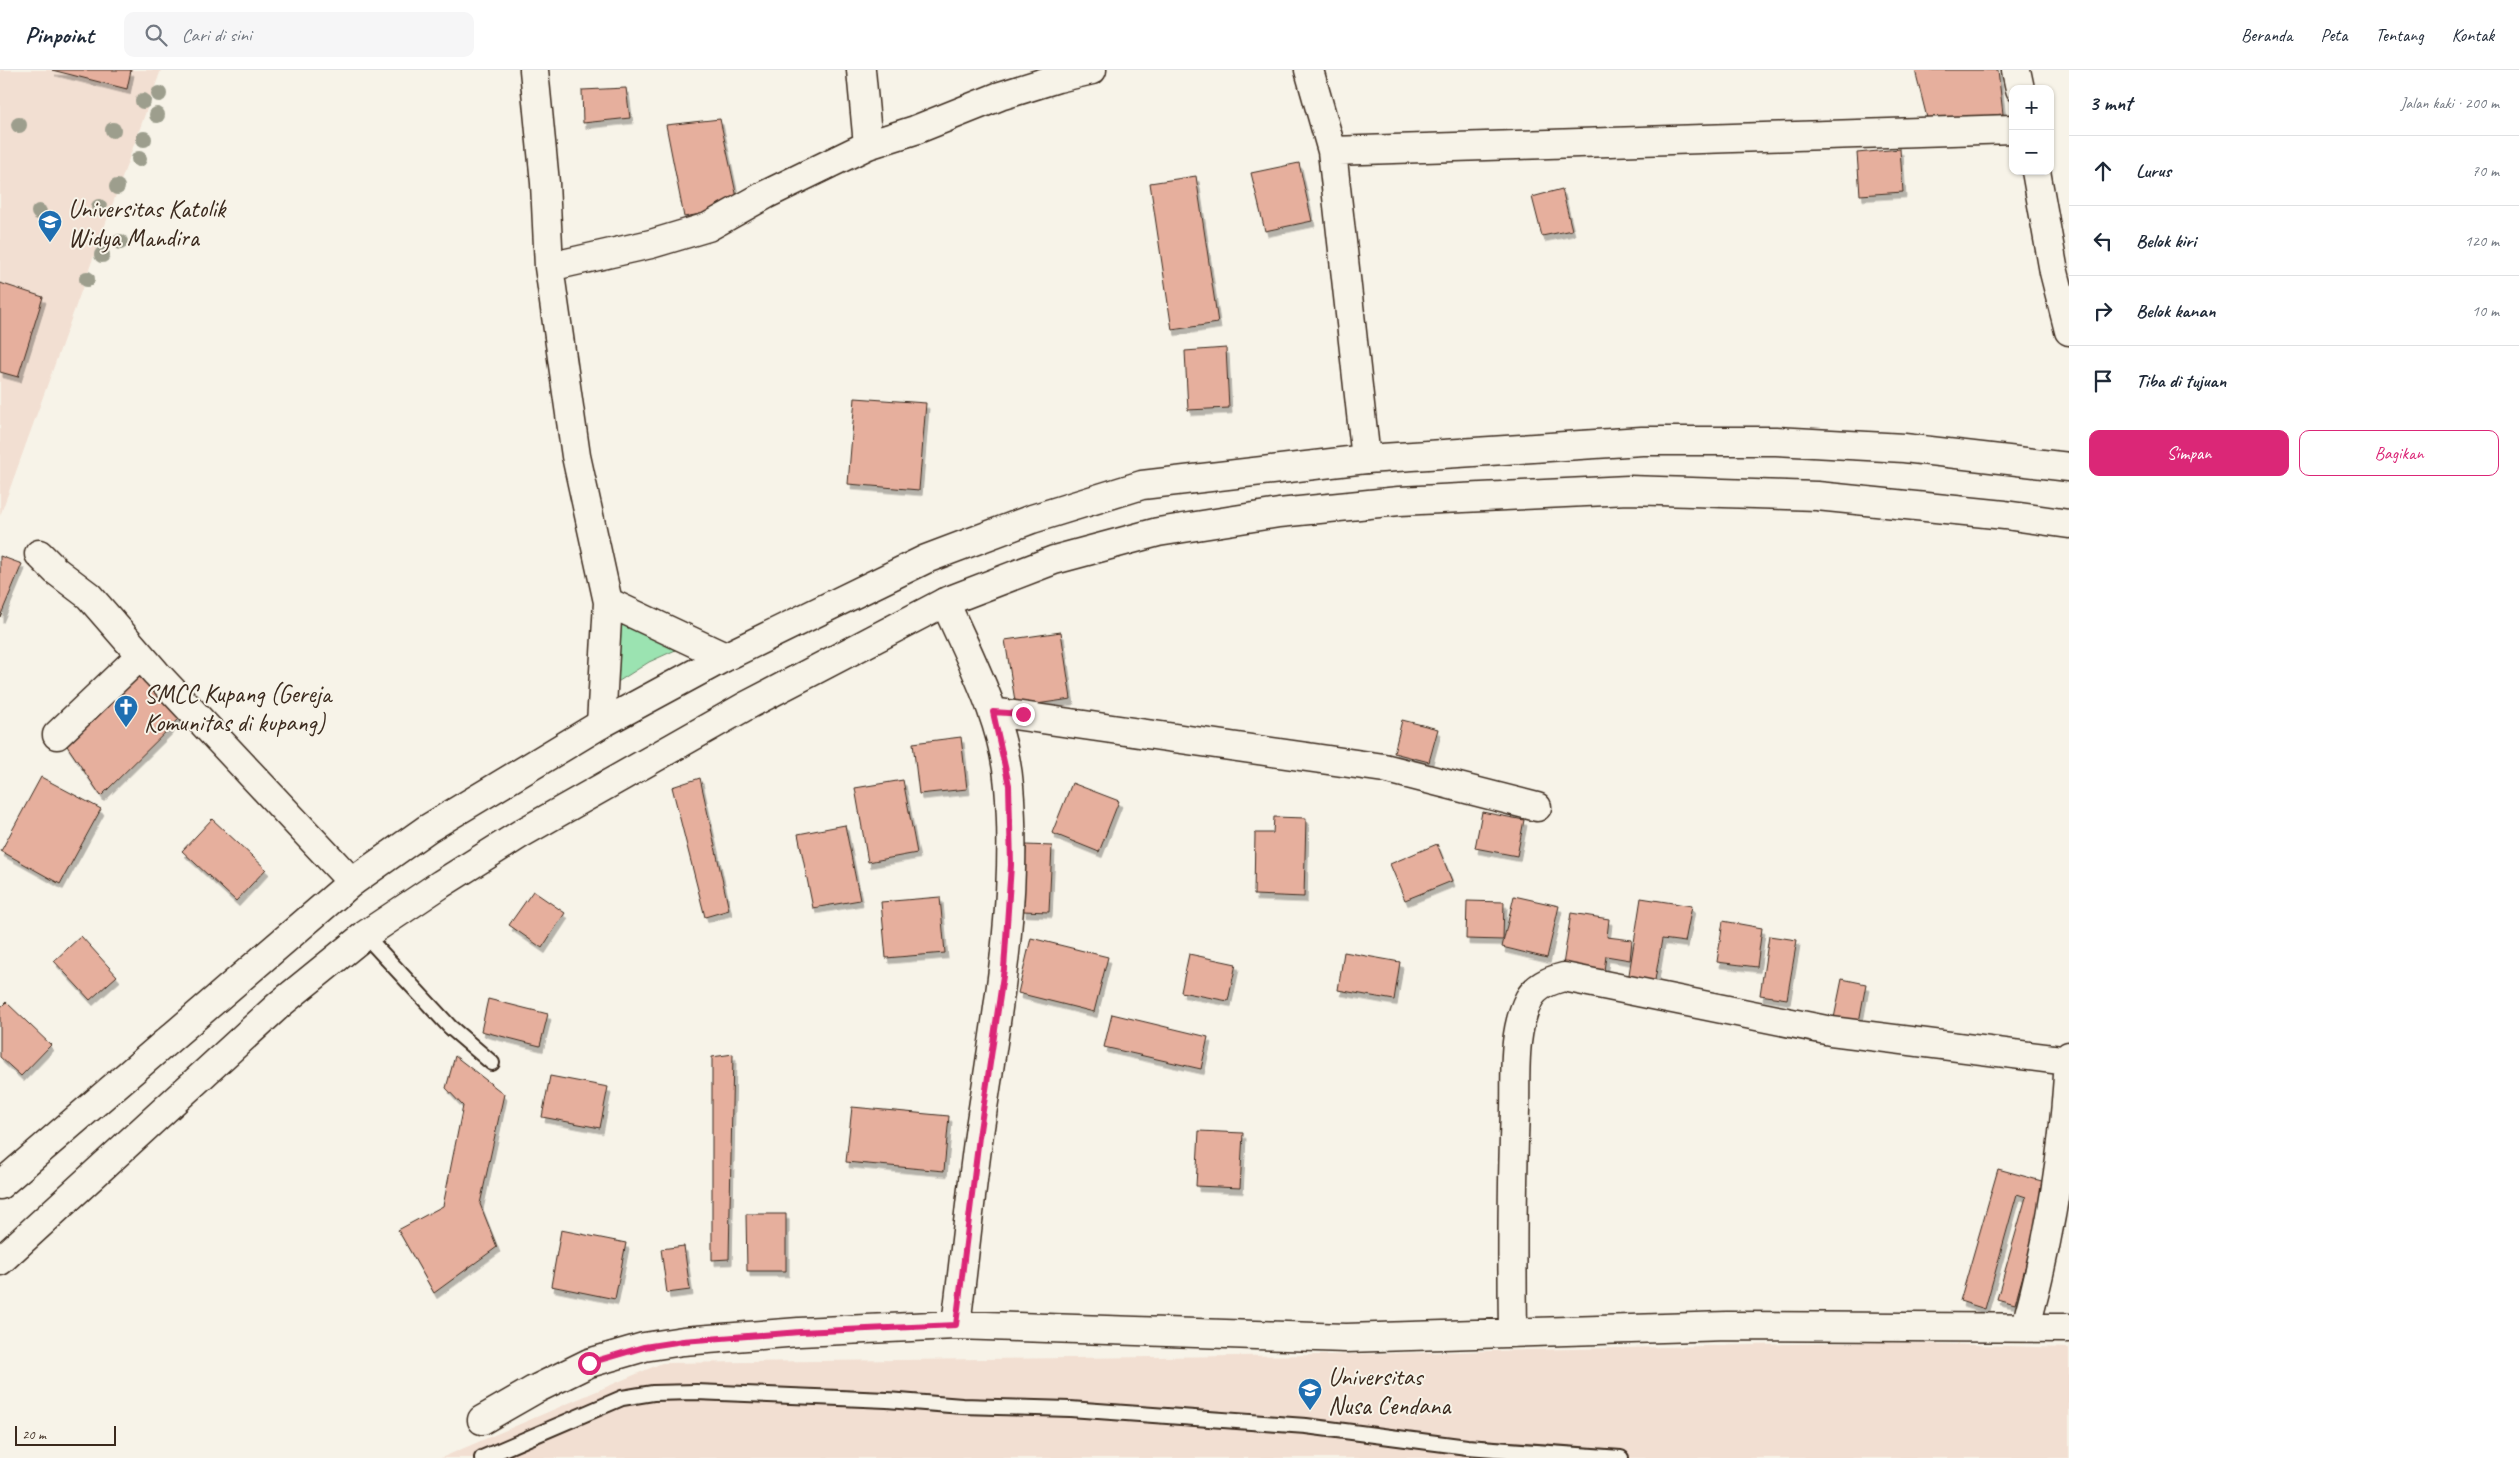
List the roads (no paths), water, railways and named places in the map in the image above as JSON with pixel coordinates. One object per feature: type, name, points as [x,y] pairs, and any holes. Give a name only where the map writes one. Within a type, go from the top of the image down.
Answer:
[{"type":"main road","points":[[534,70],[545,183],[549,267],[576,456],[608,602],[602,724]]},
{"type":"main road","points":[[861,70],[868,145]]},
{"type":"main road","points":[[549,267],[651,244],[708,227],[767,194],[868,145],[915,130],[1000,96],[1058,78],[1092,70]]},
{"type":"main road","points":[[1309,70],[1332,151],[1366,459]]},
{"type":"main road","points":[[2016,70],[2019,85]]},
{"type":"main road","points":[[1332,151],[2009,129]]},
{"type":"main road","points":[[2037,175],[2054,272],[2069,331]]},
{"type":"main road","points":[[0,1185],[352,882],[427,829],[602,724],[724,657],[926,559],[1041,516],[1142,485],[1366,459],[1642,442],[1776,441],[1904,448],[2069,467]]},
{"type":"main road","points":[[0,1261],[280,1004],[365,935],[522,833],[746,706],[945,602],[1054,560],[1158,532],[1279,512],[1399,501],[1628,490],[1807,495],[2005,515],[2069,524]]},
{"type":"main road","points":[[39,554],[56,571],[89,596],[140,656],[352,882]]},
{"type":"main road","points":[[608,602],[724,657]]},
{"type":"main road","points":[[945,602],[993,712],[1009,785],[1011,865],[1004,969],[979,1137],[956,1325]]},
{"type":"main road","points":[[57,735],[140,656]]},
{"type":"main road","points":[[993,712],[1384,768],[1537,807]]},
{"type":"main road","points":[[250,971],[280,1004]]},
{"type":"main road","points":[[1513,1332],[1512,1195],[1517,1043],[1524,1011],[1530,996],[1546,983],[1564,977],[1831,1031],[2069,1061]]},
{"type":"main road","points":[[2026,1326],[2046,1239],[2064,1135],[2069,1056]]},
{"type":"main road","points":[[482,1420],[534,1390],[589,1363],[644,1347],[683,1341],[790,1333],[956,1325],[1346,1338],[1726,1326],[2026,1326],[2069,1328]]},
{"type":"lane","points":[[365,935],[450,1027],[492,1063]]},
{"type":"lane","points":[[482,1458],[622,1398],[653,1393],[696,1392],[887,1400],[962,1406],[1089,1410],[1306,1426],[1467,1447],[1548,1455],[1621,1458]]},
{"type":"place","name":"Universitas Katolik Widya Mandira","points":[[50,243]]},
{"type":"place","name":"SMCC Kupang (Gereja Komunitas di kupang)","points":[[126,728]]},
{"type":"place","name":"Universitas Nusa Cendana","points":[[1310,1411]]}]
